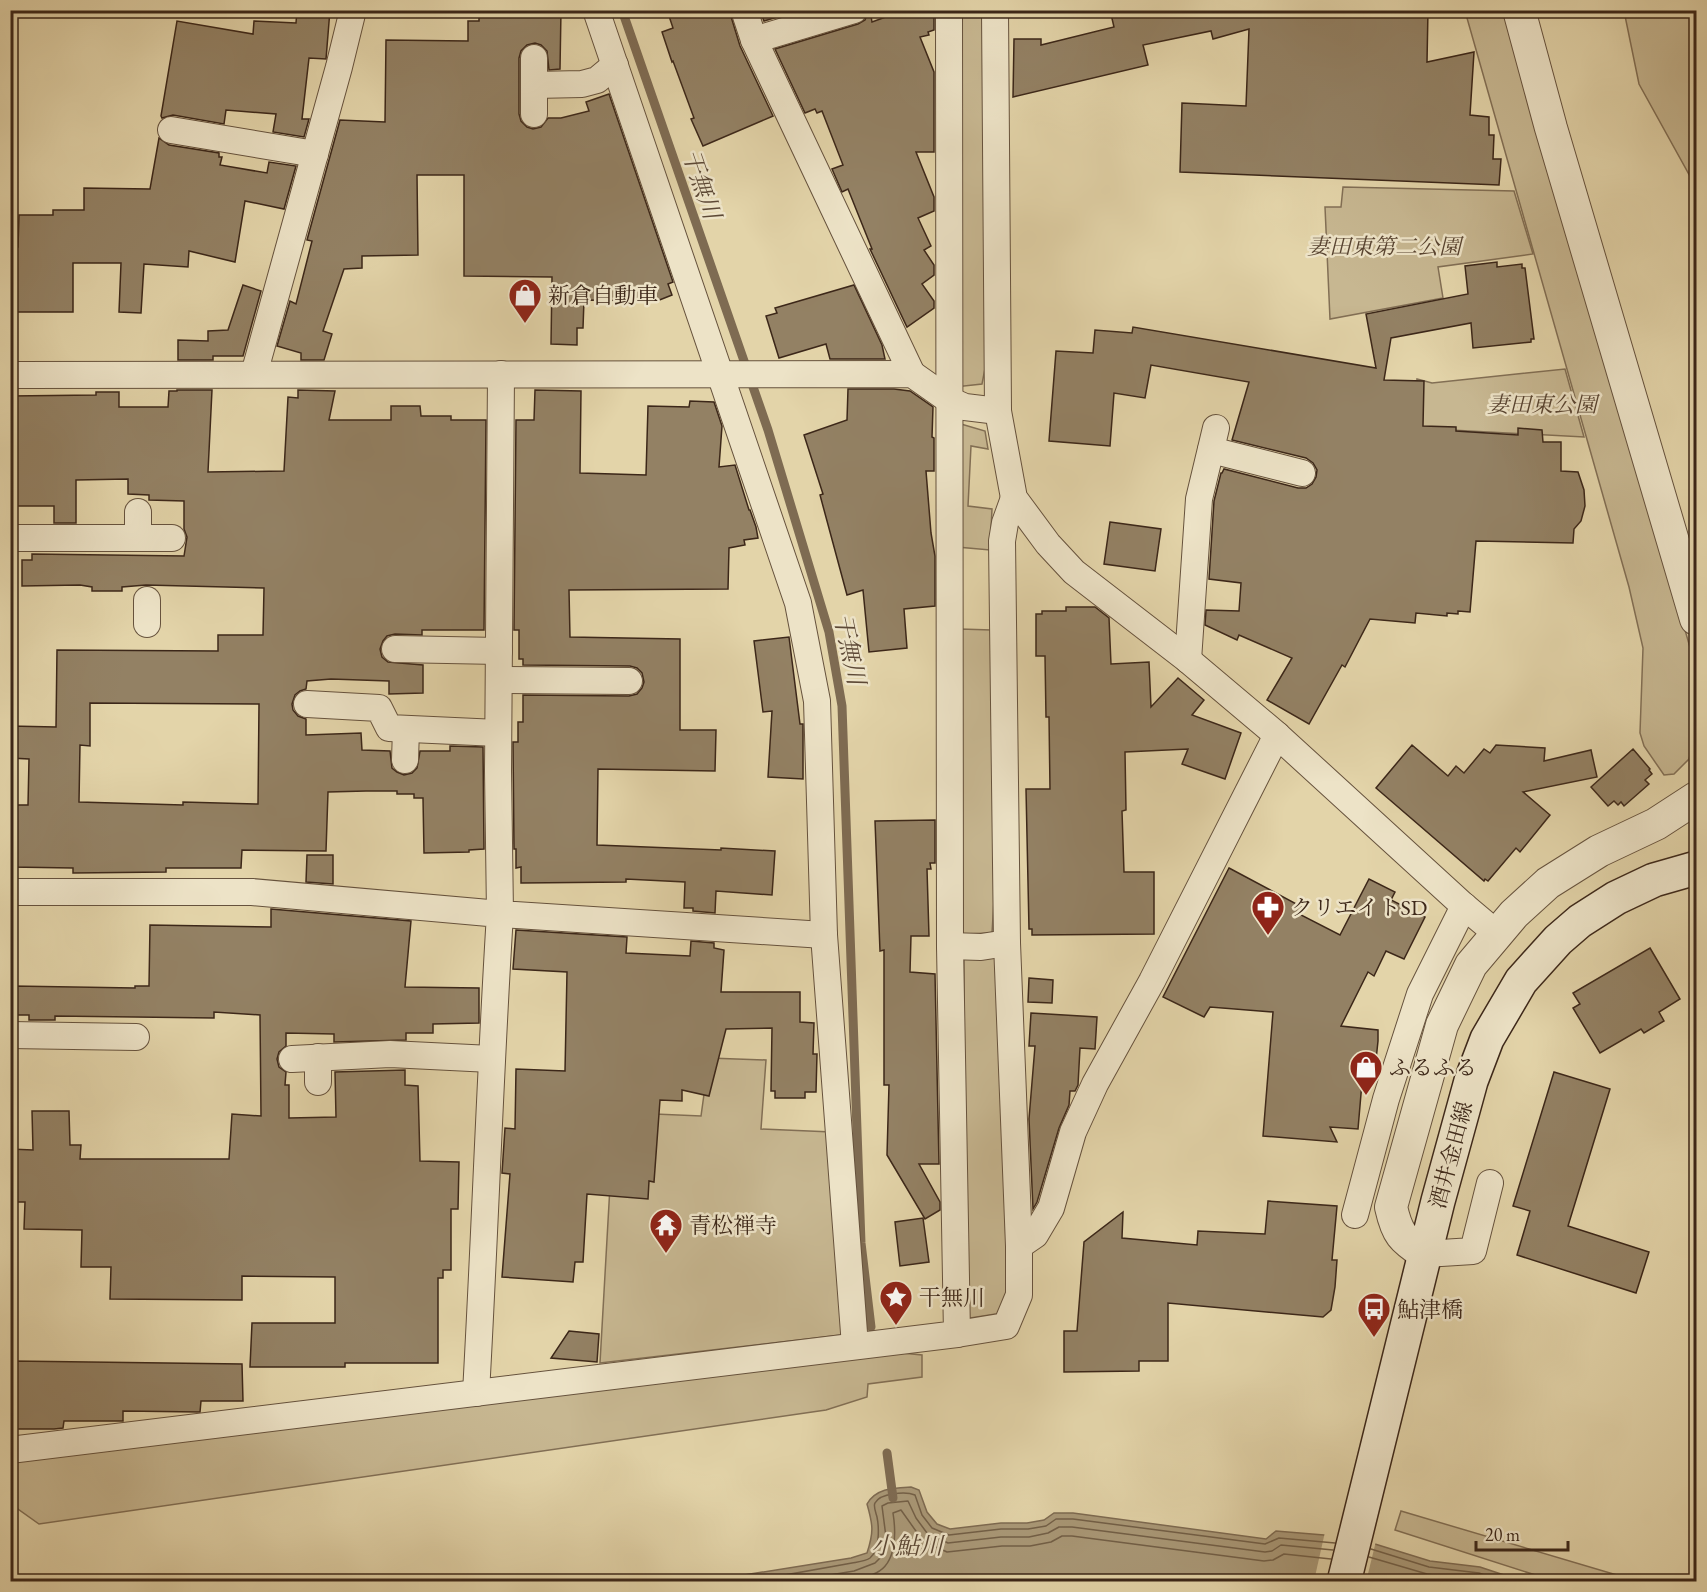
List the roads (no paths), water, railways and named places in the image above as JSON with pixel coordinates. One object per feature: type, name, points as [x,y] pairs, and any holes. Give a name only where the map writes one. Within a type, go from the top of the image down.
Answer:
[{"type":"main road","name":"酒井金田線","points":[[1344,1581],[1425,1254],[1471,1081],[1487,1039],[1521,981],[1558,940],[1580,921],[1616,898],[1654,880],[1696,867]]},
{"type":"street","points":[[254,374],[353,10]]},
{"type":"street","points":[[596,10],[727,375],[798,603],[817,702],[824,935],[855,1346]]},
{"type":"street","points":[[744,10],[754,40],[912,374],[949,400],[965,407],[998,411]]},
{"type":"street","points":[[754,40],[854,10]]},
{"type":"street","points":[[949,10],[950,946],[957,1334]]},
{"type":"street","points":[[994,10],[998,411],[1014,498],[1048,544],[1074,572],[1188,660],[1277,735],[1496,933]]},
{"type":"street","points":[[1519,10],[1551,128],[1696,619]]},
{"type":"street","points":[[534,58],[534,114]]},
{"type":"street","points":[[534,85],[582,84],[597,80],[615,65]]},
{"type":"street","points":[[171,130],[315,154]]},
{"type":"street","points":[[476,1393],[500,914],[498,733],[501,374]]},
{"type":"street","points":[[10,375],[769,376],[912,374]]},
{"type":"street","points":[[1188,660],[1199,499],[1213,439],[1302,473]]},
{"type":"street","points":[[10,1450],[957,1334],[1006,1326],[1019,1295],[1007,943],[1002,541],[1005,523],[1014,498]]},
{"type":"street","points":[[138,512],[138,538]]},
{"type":"street","points":[[10,538],[171,538]]},
{"type":"street","points":[[395,649],[499,651]]},
{"type":"street","points":[[499,680],[629,681]]},
{"type":"street","points":[[308,704],[379,708],[389,728],[498,733]]},
{"type":"street","points":[[405,760],[406,729]]},
{"type":"street","points":[[1019,1246],[1035,1235],[1051,1208],[1073,1132],[1095,1084],[1152,981],[1277,735]]},
{"type":"street","points":[[1490,1183],[1473,1251],[1425,1254],[1405,1241],[1397,1231],[1392,1207],[1442,1025],[1471,965],[1496,933],[1548,883],[1599,851],[1656,824],[1696,798]]},
{"type":"street","points":[[10,892],[252,891],[500,914],[824,935]]},
{"type":"street","points":[[1355,1215],[1386,1099],[1420,994],[1464,906]]},
{"type":"street","points":[[950,946],[1007,943]]},
{"type":"street","points":[[10,1035],[136,1037]]},
{"type":"street","points":[[292,1059],[318,1070],[390,1054],[491,1059]]},
{"type":"water","name":"小鮎川","points":[[911,1487],[919,1490],[927,1512],[937,1524],[950,1529],[1001,1523],[1027,1523],[1044,1520],[1054,1513],[1073,1513],[1266,1539],[1276,1531],[1324,1535],[1375,1544],[1430,1561],[1480,1567],[1522,1581],[700,1582],[851,1558],[867,1553],[872,1528],[867,1504],[880,1492]]},
{"type":"waterway","name":"干無川","points":[[622,10],[768,430],[829,632],[842,706],[861,1243],[871,1327]]},
{"type":"waterway","name":"干無川","points":[[887,1453],[893,1498]]},
{"type":"place","name":"新倉自動車","points":[[525,324]]},
{"type":"place","name":"クリエイトSD","points":[[1268,936]]},
{"type":"place","name":"ふるふる","points":[[1366,1096]]},
{"type":"place","name":"青松禅寺","points":[[666,1254]]},
{"type":"place","name":"干無川","points":[[896,1326]]},
{"type":"place","name":"鮎津橋","points":[[1374,1338]]},
{"type":"park label","name":"妻田東第二公園","points":[[1384,246]]},
{"type":"park label","name":"妻田東公園","points":[[1542,404]]}]
